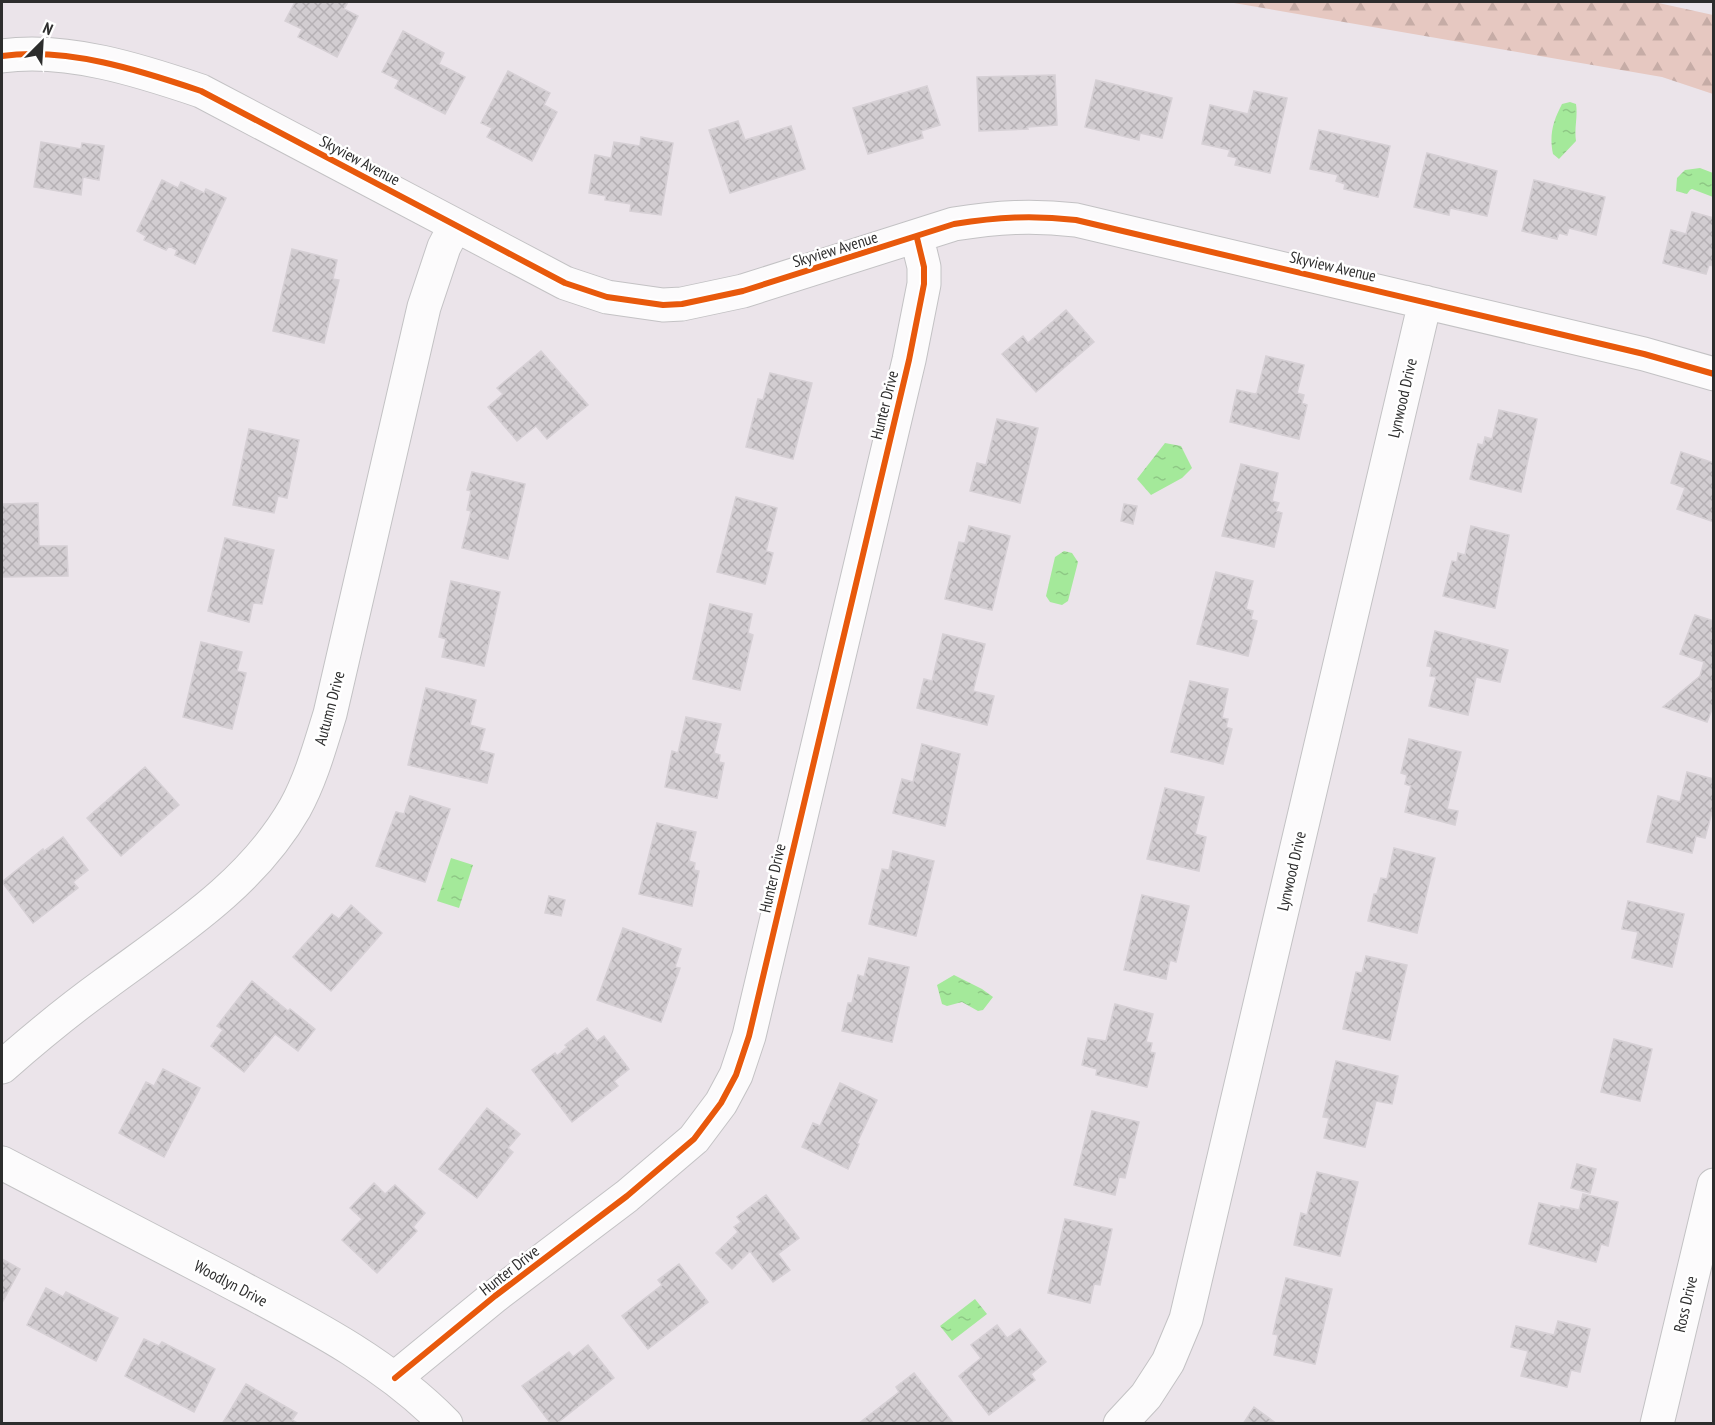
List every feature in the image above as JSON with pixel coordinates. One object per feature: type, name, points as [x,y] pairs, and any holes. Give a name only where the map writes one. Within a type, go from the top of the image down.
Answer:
[{"type":"street","name":"Skyview Avenue","points":[[2,56],[43,55],[99,61],[144,72],[201,91],[565,283],[607,297],[663,305],[682,304],[743,291],[917,238],[954,224],[987,219],[1039,216],[1076,220],[1644,354],[1713,374]]},
{"type":"street","name":"Autumn Drive","points":[[2,1067],[66,1012],[192,920],[239,880],[268,848],[295,808],[313,767],[330,714],[424,307],[444,247],[455,226]]},
{"type":"street","name":"Hunter Drive","points":[[395,1378],[495,1296],[627,1196],[694,1139],[722,1103],[736,1075],[749,1036],[819,732],[909,360],[924,284],[924,267],[917,238]]},
{"type":"street","name":"Lynwood Drive","points":[[1119,1424],[1146,1396],[1168,1362],[1186,1319],[1425,302]]},
{"type":"street","name":"Woodlyn Drive","points":[[2,1163],[297,1317],[395,1378],[446,1424]]},
{"type":"street","name":"Ross Drive","points":[[1657,1424],[1713,1185]]},
{"type":"green space","points":[[1228,2],[1654,2],[1713,15],[1713,94],[1662,77]]},
{"type":"water","points":[[1570,102],[1576,104],[1576,141],[1559,159],[1553,154],[1551,141],[1553,128],[1562,104]]},
{"type":"water","points":[[1700,168],[1713,173],[1713,197],[1692,189],[1687,194],[1676,191],[1677,178],[1685,170]]},
{"type":"water","points":[[1165,443],[1181,446],[1192,468],[1182,478],[1151,495],[1137,479]]},
{"type":"water","points":[[1064,551],[1072,553],[1078,562],[1068,601],[1062,605],[1050,602],[1046,596],[1055,557]]},
{"type":"water","points":[[451,858],[473,865],[459,908],[437,901]]},
{"type":"water","points":[[954,975],[993,997],[983,1010],[978,1011],[962,1002],[947,1006],[942,1004],[937,985]]},
{"type":"water","points":[[975,1299],[987,1314],[952,1341],[940,1326]]},
{"type":"building","points":[[295,2],[348,2],[344,9],[358,16],[337,57],[298,37],[302,29],[285,21]]},
{"type":"building","points":[[403,31],[444,53],[439,64],[465,77],[445,114],[395,88],[399,80],[382,72]]},
{"type":"building","points":[[508,71],[550,93],[544,105],[557,112],[532,161],[487,137],[492,128],[481,123]]},
{"type":"building","points":[[1055,75],[1057,125],[979,131],[977,77]]},
{"type":"building","points":[[1096,80],[1172,98],[1162,138],[1140,133],[1139,140],[1085,127]]},
{"type":"building","points":[[927,86],[940,125],[921,131],[923,138],[868,154],[853,108]]},
{"type":"building","points":[[1254,91],[1287,98],[1270,173],[1235,165],[1237,158],[1228,156],[1230,150],[1202,144],[1210,105],[1248,114]]},
{"type":"building","points":[[738,121],[745,140],[791,126],[805,169],[730,193],[709,130]]},
{"type":"building","points":[[1319,130],[1390,146],[1378,197],[1344,189],[1345,184],[1336,181],[1338,175],[1310,169]]},
{"type":"building","points":[[641,137],[673,143],[661,215],[630,211],[631,204],[605,200],[606,196],[589,193],[595,155],[611,158],[614,142],[640,146]]},
{"type":"building","points":[[41,142],[81,149],[82,143],[104,146],[99,180],[83,177],[81,195],[34,187]]},
{"type":"building","points":[[1427,153],[1497,171],[1487,216],[1450,208],[1449,215],[1414,207]]},
{"type":"building","points":[[162,180],[178,188],[181,182],[204,193],[206,189],[226,198],[195,264],[175,255],[177,250],[169,246],[166,250],[144,240],[146,236],[137,231]]},
{"type":"building","points":[[1534,180],[1605,197],[1596,235],[1569,228],[1567,235],[1559,233],[1557,239],[1522,231]]},
{"type":"building","points":[[1692,212],[1714,218],[1714,266],[1709,265],[1706,274],[1663,263],[1671,230],[1686,234]]},
{"type":"building","points":[[292,249],[337,260],[333,279],[339,280],[324,343],[273,331]]},
{"type":"building","points":[[1066,310],[1094,342],[1036,392],[1002,354],[1023,336],[1028,343]]},
{"type":"building","points":[[541,351],[588,405],[547,439],[536,426],[517,441],[488,407],[503,394],[497,388]]},
{"type":"building","points":[[1266,356],[1304,365],[1297,393],[1304,395],[1302,403],[1307,405],[1299,439],[1230,422],[1237,390],[1257,393]]},
{"type":"building","points":[[770,373],[812,383],[793,459],[746,447],[758,399],[763,400]]},
{"type":"building","points":[[1499,410],[1537,419],[1521,492],[1470,479],[1478,444],[1483,445],[1485,437],[1492,439]]},
{"type":"building","points":[[997,419],[1038,428],[1020,503],[970,491],[977,463],[986,465]]},
{"type":"building","points":[[249,429],[299,440],[287,498],[278,496],[274,513],[233,505]]},
{"type":"building","points":[[1681,452],[1714,463],[1714,522],[1677,509],[1685,488],[1671,483]]},
{"type":"building","points":[[1241,464],[1278,473],[1272,501],[1279,503],[1276,511],[1282,513],[1274,547],[1222,536]]},
{"type":"building","points":[[472,472],[525,484],[508,559],[462,548],[471,511],[467,510],[471,491],[467,490]]},
{"type":"building","points":[[736,497],[777,508],[766,551],[773,553],[765,584],[717,572]]},
{"type":"building","points":[[38,503],[39,546],[67,546],[68,576],[2,577],[2,504]]},
{"type":"building","points":[[1124,504],[1137,506],[1133,524],[1121,521]]},
{"type":"building","points":[[969,526],[1010,536],[992,610],[945,599],[959,542],[965,543]]},
{"type":"building","points":[[1471,526],[1509,535],[1495,608],[1443,596],[1452,561],[1457,562],[1458,553],[1465,555]]},
{"type":"building","points":[[225,538],[274,550],[262,604],[253,603],[249,622],[208,611]]},
{"type":"building","points":[[1216,572],[1253,581],[1246,609],[1253,611],[1251,619],[1257,621],[1248,656],[1197,644]]},
{"type":"building","points":[[451,581],[500,592],[484,666],[442,657],[446,639],[439,637]]},
{"type":"building","points":[[710,604],[752,614],[748,633],[753,635],[740,690],[693,679]]},
{"type":"building","points":[[1695,615],[1714,621],[1714,704],[1707,722],[1663,707],[1700,676],[1704,662],[1680,654]]},
{"type":"building","points":[[1435,631],[1508,650],[1500,682],[1476,677],[1468,715],[1429,706],[1436,677],[1430,676],[1432,667],[1427,666]]},
{"type":"building","points":[[943,634],[985,644],[973,691],[994,696],[987,725],[917,708],[924,679],[932,681]]},
{"type":"building","points":[[201,642],[242,652],[237,671],[246,673],[232,729],[183,717]]},
{"type":"building","points":[[1190,681],[1228,689],[1222,718],[1228,719],[1226,727],[1232,729],[1223,764],[1171,752]]},
{"type":"building","points":[[426,688],[476,700],[470,725],[485,729],[479,750],[494,754],[487,783],[408,765]]},
{"type":"building","points":[[686,717],[721,724],[714,753],[720,755],[719,762],[724,763],[717,798],[665,787],[672,751],[678,753]]},
{"type":"building","points":[[1409,739],[1461,752],[1447,809],[1458,811],[1455,825],[1405,812],[1411,786],[1405,784],[1407,775],[1401,773]]},
{"type":"building","points":[[922,744],[960,754],[945,826],[893,813],[902,779],[913,782]]},
{"type":"building","points":[[145,767],[179,805],[121,856],[87,818]]},
{"type":"building","points":[[1687,772],[1714,779],[1714,805],[1705,838],[1696,836],[1692,853],[1647,842],[1658,796],[1680,802]]},
{"type":"building","points":[[1165,788],[1204,797],[1195,834],[1206,837],[1199,871],[1147,859]]},
{"type":"building","points":[[410,796],[450,809],[425,882],[376,866],[396,812],[404,814]]},
{"type":"building","points":[[657,823],[696,832],[689,861],[695,863],[694,870],[699,871],[692,906],[639,894]]},
{"type":"building","points":[[63,837],[88,870],[73,882],[78,888],[33,923],[2,882],[43,849],[44,851]]},
{"type":"building","points":[[1394,848],[1435,858],[1417,933],[1368,921],[1374,894],[1377,894],[1381,878],[1387,879]]},
{"type":"building","points":[[893,851],[934,861],[916,936],[869,924],[882,869],[889,870]]},
{"type":"building","points":[[1142,895],[1189,906],[1176,962],[1170,960],[1166,979],[1124,970]]},
{"type":"building","points":[[549,896],[565,900],[561,916],[545,913]]},
{"type":"building","points":[[1628,901],[1684,914],[1672,967],[1632,958],[1638,932],[1622,929]]},
{"type":"building","points":[[351,905],[382,933],[331,991],[293,957],[332,914],[339,919]]},
{"type":"building","points":[[623,928],[681,949],[675,967],[680,968],[661,1022],[597,1000]]},
{"type":"building","points":[[1366,956],[1407,965],[1390,1040],[1343,1029],[1356,972],[1362,973]]},
{"type":"building","points":[[869,958],[909,967],[892,1042],[842,1031],[848,1003],[852,1003],[858,975],[864,977]]},
{"type":"building","points":[[252,981],[288,1011],[290,1009],[315,1029],[298,1051],[275,1034],[244,1072],[211,1046],[223,1030],[217,1026]]},
{"type":"building","points":[[1115,1004],[1153,1014],[1146,1042],[1152,1043],[1150,1052],[1155,1053],[1147,1087],[1096,1075],[1097,1069],[1082,1065],[1088,1038],[1106,1041]]},
{"type":"building","points":[[587,1028],[597,1041],[604,1036],[629,1069],[614,1081],[618,1086],[572,1122],[532,1070],[555,1053],[557,1056],[567,1047],[565,1045]]},
{"type":"building","points":[[1614,1039],[1652,1049],[1640,1101],[1601,1092]]},
{"type":"building","points":[[1336,1061],[1398,1076],[1392,1104],[1376,1101],[1365,1147],[1324,1138],[1329,1118],[1323,1117]]},
{"type":"building","points":[[163,1069],[200,1088],[164,1157],[119,1133],[146,1082],[154,1086]]},
{"type":"building","points":[[840,1083],[877,1100],[848,1169],[802,1147],[813,1123],[820,1126]]},
{"type":"building","points":[[487,1108],[520,1134],[508,1148],[513,1152],[477,1198],[439,1169]]},
{"type":"building","points":[[1092,1111],[1139,1122],[1125,1178],[1119,1177],[1115,1195],[1074,1185]]},
{"type":"building","points":[[1577,1164],[1596,1169],[1590,1193],[1571,1188]]},
{"type":"building","points":[[1317,1172],[1358,1182],[1340,1256],[1294,1245],[1301,1213],[1307,1215]]},
{"type":"building","points":[[374,1183],[385,1194],[395,1185],[425,1213],[413,1227],[417,1231],[377,1273],[342,1240],[362,1219],[350,1208]]},
{"type":"building","points":[[1583,1194],[1618,1202],[1608,1246],[1601,1244],[1596,1262],[1529,1244],[1539,1203],[1579,1210]]},
{"type":"building","points":[[766,1195],[799,1238],[778,1254],[790,1270],[773,1282],[750,1251],[732,1269],[716,1253],[738,1232],[734,1227],[741,1222],[737,1217]]},
{"type":"building","points":[[1065,1219],[1112,1229],[1100,1285],[1094,1284],[1090,1303],[1048,1293]]},
{"type":"building","points":[[2,1259],[20,1269],[2,1303]]},
{"type":"building","points":[[679,1264],[708,1302],[648,1349],[622,1316],[662,1285],[658,1280]]},
{"type":"building","points":[[1286,1278],[1332,1289],[1315,1364],[1274,1355],[1278,1335],[1273,1334]]},
{"type":"building","points":[[46,1288],[63,1297],[66,1292],[118,1318],[96,1361],[27,1325]]},
{"type":"building","points":[[1558,1321],[1590,1329],[1580,1372],[1571,1370],[1567,1387],[1521,1376],[1528,1351],[1511,1347],[1516,1326],[1554,1335]]},
{"type":"building","points":[[997,1325],[1007,1338],[1020,1329],[1046,1362],[1031,1374],[1035,1380],[989,1415],[959,1376],[981,1358],[971,1345]]},
{"type":"building","points":[[144,1339],[159,1346],[162,1342],[215,1369],[194,1412],[125,1376]]},
{"type":"building","points":[[588,1345],[614,1378],[556,1424],[551,1424],[522,1386],[569,1352],[573,1357]]},
{"type":"building","points":[[914,1373],[954,1424],[858,1424],[899,1392],[896,1387]]},
{"type":"building","points":[[246,1384],[297,1413],[292,1420],[299,1424],[222,1424]]},
{"type":"building","points":[[1254,1407],[1277,1424],[1243,1424]]},
{"type":"cycle path","points":[[2,56],[52,55],[103,62],[201,91],[565,283],[607,297],[663,305],[682,304],[743,291],[954,224],[1015,218],[1060,218],[1644,354],[1714,374]]},
{"type":"cycle path","points":[[395,1378],[495,1296],[627,1196],[694,1139],[721,1103],[736,1075],[749,1036],[909,360],[924,284],[924,267],[917,238]]}]
